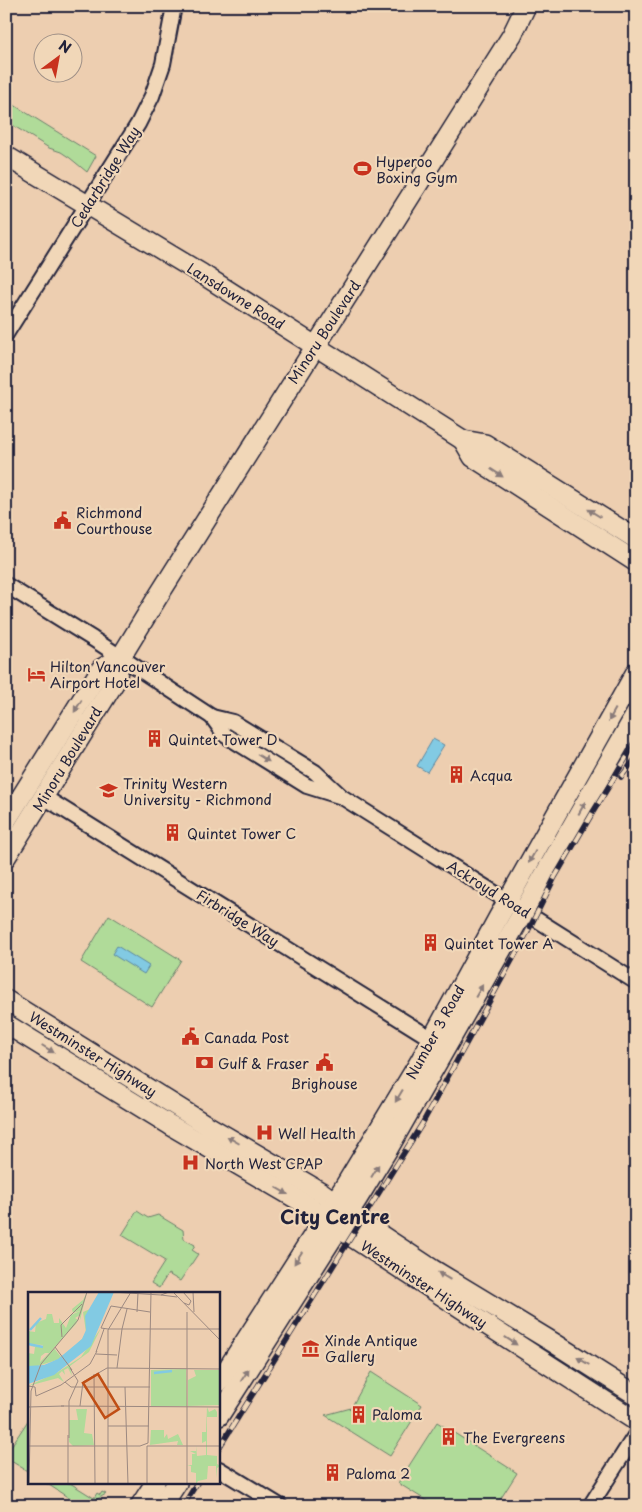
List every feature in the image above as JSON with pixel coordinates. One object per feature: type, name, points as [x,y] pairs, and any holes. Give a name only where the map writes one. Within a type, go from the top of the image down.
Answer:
[{"type":"main road","name":"Minoru Boulevard","points":[[6,858],[116,680],[121,657],[258,435],[512,35],[526,6]]},
{"type":"main road","name":"Lansdowne Road","points":[[6,156],[202,274],[463,440],[485,444],[636,539]]},
{"type":"main road","name":"Lansdowne Road","points":[[463,440],[473,457],[636,562]]},
{"type":"main road","name":"Minoru Boulevard","points":[[6,821],[101,669],[121,657]]},
{"type":"main road","name":"Number 3 Road","points":[[220,1414],[337,1215],[508,900],[636,672]]},
{"type":"main road","name":"Number 3 Road","points":[[220,1381],[412,1109],[636,714]]},
{"type":"main road","name":"Westminster Highway","points":[[6,1000],[208,1126],[636,1421]]},
{"type":"main road","name":"Westminster Highway","points":[[6,1024],[170,1125],[307,1205],[367,1226],[636,1395]]},
{"type":"main road","points":[[140,1506],[154,1484]]},
{"type":"main road","points":[[162,1506],[176,1484]]},
{"type":"street","name":"Cedarbridge Way","points":[[6,334],[138,124],[152,96],[163,64],[174,6]]},
{"type":"street","name":"Ackroyd Road","points":[[6,585],[212,717],[225,735],[307,786],[342,797],[636,982]]},
{"type":"street","name":"Firbridge Way","points":[[44,797],[432,1039]]},
{"type":"street","points":[[590,1506],[636,1434]]},
{"type":"street","points":[[220,1470],[280,1506]]},
{"type":"green space","points":[[6,100],[96,156],[87,172],[61,152],[49,148],[6,121]]},
{"type":"green space","points":[[109,915],[181,960],[152,1007],[81,962]]},
{"type":"green space","points":[[137,1211],[148,1218],[158,1215],[183,1230],[184,1239],[195,1245],[192,1250],[198,1254],[180,1281],[168,1274],[159,1288],[151,1283],[165,1261],[122,1235]]},
{"type":"green space","points":[[371,1372],[422,1405],[390,1456],[325,1415],[351,1408]]},
{"type":"green space","points":[[28,1421],[28,1471],[6,1458],[6,1454]]},
{"type":"green space","name":"The Evergreens","points":[[437,1422],[517,1473],[496,1506],[435,1506],[398,1483]]},
{"type":"green space","points":[[48,1484],[72,1484],[94,1498],[97,1493],[100,1495],[102,1492],[106,1494],[94,1501],[92,1506],[81,1506]]},
{"type":"water","points":[[433,739],[444,745],[427,772],[417,766]]},
{"type":"water","points":[[117,946],[149,966],[144,974],[112,954]]},
{"type":"railway","points":[[220,1446],[422,1124],[527,933],[555,877],[636,742]]},
{"type":"railway","points":[[621,777],[636,758]]},
{"type":"railway","points":[[183,1506],[196,1484]]},
{"type":"place","name":"Hyperoo Boxing Gym","points":[[362,169]]},
{"type":"place","name":"Richmond Courthouse","points":[[62,520]]},
{"type":"place","name":"Hilton Vancouver Airport Hotel","points":[[36,674]]},
{"type":"place","name":"Quintet Tower D","points":[[154,739]]},
{"type":"place","name":"Acqua","points":[[456,775]]},
{"type":"place","name":"Trinity Western University - Richmond","points":[[109,791]]},
{"type":"place","name":"Quintet Tower C","points":[[173,833]]},
{"type":"place","name":"Quintet Tower A","points":[[430,943]]},
{"type":"place","name":"Canada Post","points":[[190,1037]]},
{"type":"place","name":"Gulf & Fraser","points":[[204,1063]]},
{"type":"place","name":"Brighouse","points":[[324,1063]]},
{"type":"place","name":"Well Health","points":[[264,1133]]},
{"type":"place","name":"North West CPAP","points":[[191,1163]]},
{"type":"place","name":"Xinde Antique Gallery","points":[[311,1348]]},
{"type":"place","name":"Paloma","points":[[358,1414]]},
{"type":"place","name":"The Evergreens","points":[[449,1437]]},
{"type":"place","name":"Paloma 2","points":[[332,1473]]},
{"type":"district","name":"City Centre","points":[[335,1216]]}]
